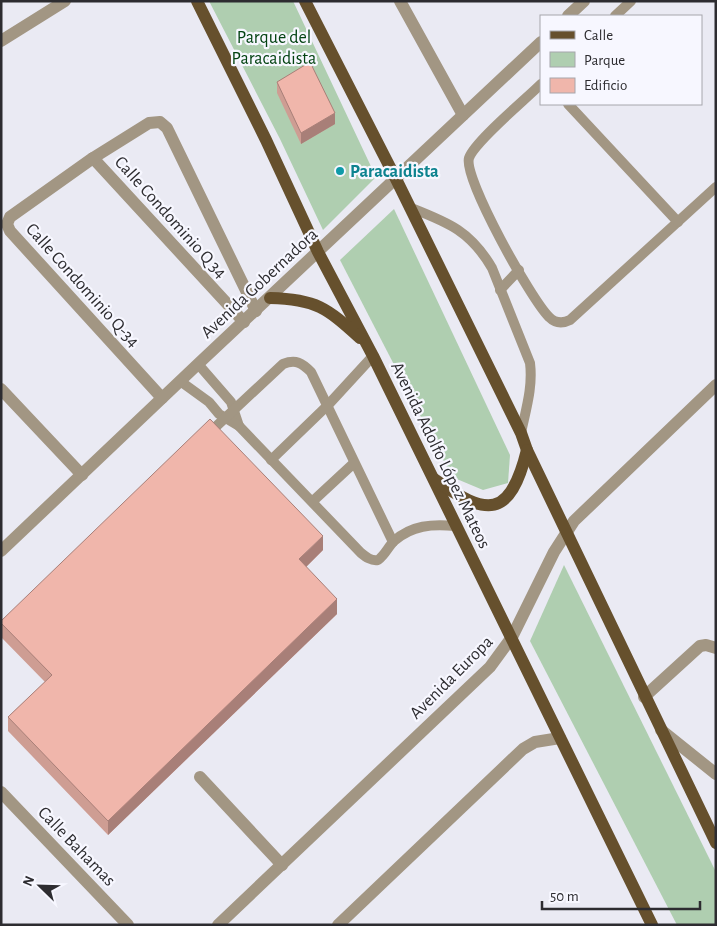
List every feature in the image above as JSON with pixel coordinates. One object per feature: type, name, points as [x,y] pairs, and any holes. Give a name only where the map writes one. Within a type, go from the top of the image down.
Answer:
[{"type":"main road","name":"Avenida Adolfo López Mateos","points":[[197,1],[266,140],[318,252],[370,350],[652,925]]},
{"type":"main road","points":[[305,1],[396,179],[521,433],[527,450],[644,697],[716,843]]},
{"type":"main road","points":[[270,298],[293,298],[313,303],[339,319],[370,350]]},
{"type":"main road","points":[[432,477],[451,491],[481,506],[497,504],[512,491],[523,467],[527,450]]},
{"type":"street","points":[[1,41],[65,1]]},
{"type":"street","points":[[400,1],[463,115]]},
{"type":"street","name":"Avenida Gobernadora","points":[[2,548],[82,475],[540,43]]},
{"type":"street","name":"Calle Condominio Q-34","points":[[162,398],[7,227],[10,217],[93,158],[149,123],[164,124],[256,311]]},
{"type":"street","name":"Calle Condominio Q 34","points":[[93,158],[244,322]]},
{"type":"street","name":"Avenida Europa","points":[[218,925],[490,667],[512,637],[554,552],[566,532],[583,511],[716,385]]},
{"type":"street","points":[[1,389],[82,475]]},
{"type":"street","points":[[644,697],[700,646],[706,645],[716,648]]},
{"type":"street","points":[[661,729],[716,774]]},
{"type":"street","points":[[338,925],[523,749],[535,742],[560,738]]},
{"type":"street","points":[[200,777],[282,865]]},
{"type":"street","name":"Calle Bahamas","points":[[1,792],[128,925]]},
{"type":"lane","points":[[616,15],[631,1]]},
{"type":"lane","points":[[540,85],[479,143],[468,164],[478,193],[499,235],[540,306],[548,317],[553,320],[565,323],[570,320],[716,187]]},
{"type":"lane","points":[[569,105],[678,222]]},
{"type":"lane","points":[[409,207],[446,222],[470,239],[492,268],[530,363],[532,377],[530,393],[521,433]]},
{"type":"lane","points":[[500,290],[519,270]]},
{"type":"lane","points":[[271,460],[328,405],[370,350]]},
{"type":"lane","points":[[203,438],[283,364],[290,362],[304,364],[311,372],[328,405],[393,542]]},
{"type":"lane","points":[[198,364],[224,392],[234,408],[239,426]]},
{"type":"lane","points":[[180,381],[209,402],[224,418],[239,426],[361,553],[368,558],[378,560],[393,542],[404,534],[424,526],[455,526]]},
{"type":"lane","points":[[313,501],[354,462]]},
{"type":"green space","name":"Parque del Paracaidista","points":[[209,1],[293,1],[376,177],[323,230],[280,139]]},
{"type":"green space","points":[[394,209],[510,455],[508,483],[483,490],[452,477],[340,260]]},
{"type":"green space","points":[[564,565],[716,872],[716,925],[677,925],[530,641]]},
{"type":"building","points":[[310,62],[335,113],[301,133],[277,82]]},
{"type":"building","points":[[210,419],[323,536],[299,559],[337,599],[108,821],[8,717],[52,675],[1,621]]},
{"type":"place","name":"Paracaidista","points":[[340,171]]}]
